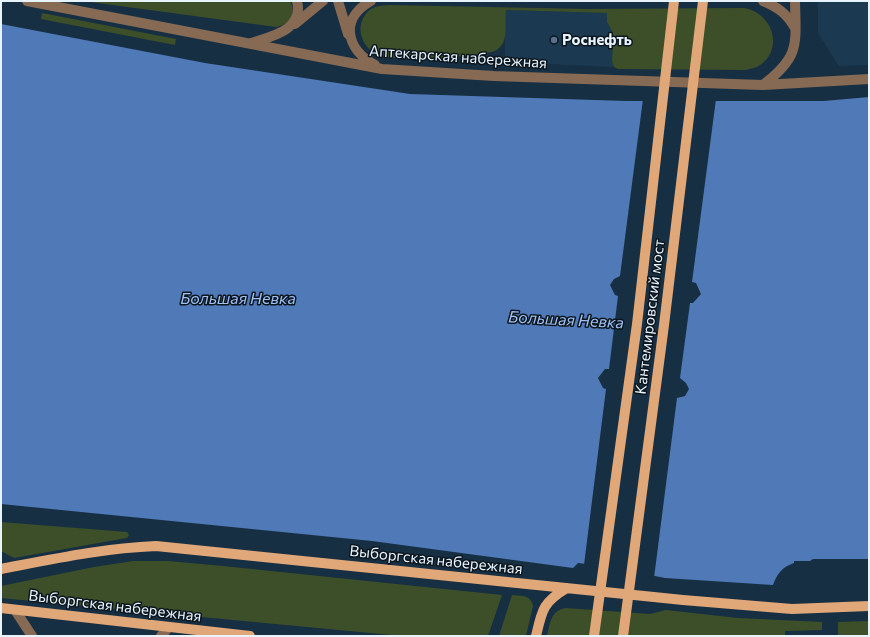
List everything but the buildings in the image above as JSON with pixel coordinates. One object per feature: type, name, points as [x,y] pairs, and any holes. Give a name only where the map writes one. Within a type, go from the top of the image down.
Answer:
[{"type":"main road","name":"Кантемировский мост","points":[[594,636],[637,324],[674,1]]},
{"type":"main road","name":"Кантемировский мост","points":[[623,636],[664,325],[703,1]]},
{"type":"main road","name":"Выборгская набережная","points":[[1,569],[96,552],[156,546],[567,588],[792,609],[869,606]]},
{"type":"main road","points":[[536,636],[544,606],[552,597],[567,588]]},
{"type":"main road","name":"Выборгская набережная","points":[[1,608],[168,628],[250,636]]},
{"type":"street","name":"Аптекарская набережная","points":[[27,1],[382,69],[509,77],[763,85],[869,79]]},
{"type":"street","points":[[292,27],[298,16],[297,1]]},
{"type":"street","points":[[249,44],[292,27],[323,1]]},
{"type":"street","points":[[338,1],[349,37],[358,54],[382,69]]},
{"type":"street","points":[[349,37],[350,27],[354,17],[372,1]]},
{"type":"street","points":[[763,1],[782,11],[796,29]]},
{"type":"street","points":[[763,85],[781,72],[790,60],[795,44],[795,1]]},
{"type":"street","points":[[14,610],[32,636]]},
{"type":"street","points":[[161,636],[168,628]]},
{"type":"shaded area","points":[[818,1],[869,1],[869,65],[839,66],[818,33]]},
{"type":"shaded area","points":[[505,10],[607,13],[607,22],[613,33],[612,61],[614,67],[505,62]]},
{"type":"green space","points":[[83,1],[290,1],[293,10],[290,18],[285,24],[276,27]]},
{"type":"green space","points":[[389,5],[588,9],[744,8],[754,11],[763,17],[769,25],[773,43],[771,52],[766,60],[757,67],[746,70],[618,69],[614,67],[612,61],[613,33],[607,22],[607,13],[506,10],[505,39],[500,48],[495,51],[436,58],[403,59],[379,55],[372,52],[363,41],[361,34],[362,21],[365,14],[375,7]]},
{"type":"green space","points":[[42,13],[176,39],[175,45],[41,19]]},
{"type":"green space","points":[[1,522],[127,532],[129,535],[127,538],[14,558],[1,551]]},
{"type":"green space","points":[[133,561],[168,561],[223,566],[502,595],[488,636],[402,636],[1,598],[1,586],[94,567]]},
{"type":"green space","points":[[512,595],[526,597],[532,602],[533,606],[526,636],[499,636]]},
{"type":"green space","points":[[566,608],[650,614],[666,610],[738,618],[822,622],[822,630],[785,631],[785,636],[547,636],[550,622],[554,614],[561,609]]},
{"type":"green space","points":[[869,621],[869,636],[838,636],[838,622]]},
{"type":"water","name":"Большая Невка","points":[[1,24],[205,63],[410,94],[626,101],[824,101],[869,97],[869,559],[813,559],[810,561],[794,561],[794,563],[780,571],[773,585],[665,578],[650,575],[647,571],[578,563],[573,568],[372,541],[1,504]]},
{"type":"pier","points":[[643,99],[716,99],[692,282],[696,283],[701,294],[693,303],[690,303],[680,378],[686,383],[689,389],[685,396],[677,398],[654,578],[649,577],[646,573],[584,565],[606,389],[603,388],[598,378],[605,369],[609,369],[618,296],[615,295],[610,285],[614,279],[620,276]]},
{"type":"place","name":"Роснефть","points":[[554,40]]}]
